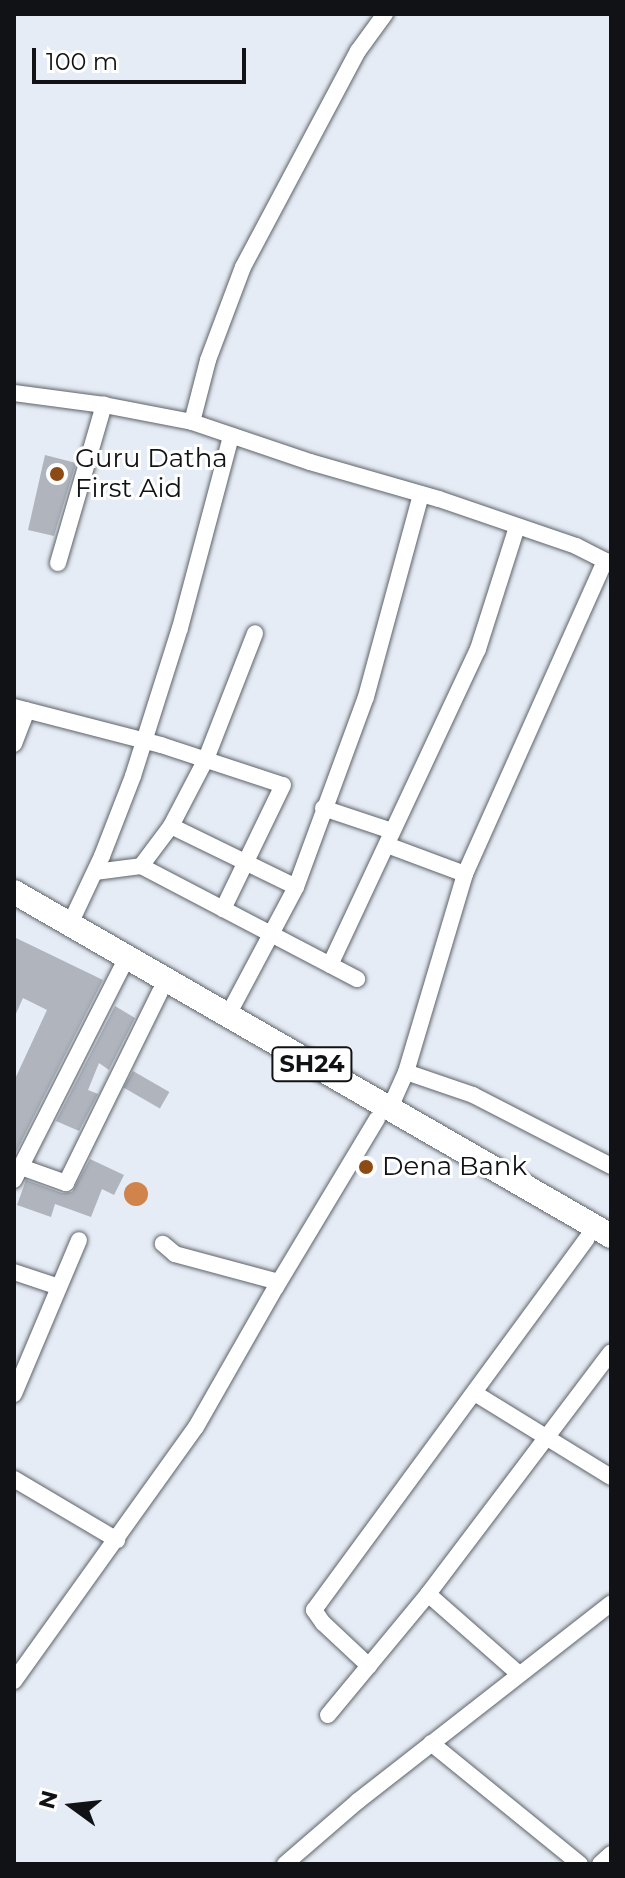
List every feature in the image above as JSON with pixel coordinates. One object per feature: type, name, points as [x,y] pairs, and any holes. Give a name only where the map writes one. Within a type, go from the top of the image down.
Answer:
[{"type":"main road","name":"SH24","points":[[14,892],[228,1015],[383,1114]]},
{"type":"main road","name":"SH24","points":[[14,909],[599,1237],[611,1252]]},
{"type":"street","points":[[192,422],[208,360],[243,267],[351,64],[385,14]]},
{"type":"street","points":[[14,393],[104,405],[192,422],[576,546],[608,563],[465,874],[406,1072],[276,1287],[196,1427],[14,1681]]},
{"type":"street","points":[[58,563],[104,405]]},
{"type":"street","points":[[70,924],[95,872],[144,741],[180,628],[231,436]]},
{"type":"street","points":[[228,1015],[296,887],[366,697],[421,494]]},
{"type":"street","points":[[330,965],[478,649],[517,527]]},
{"type":"street","points":[[141,866],[171,826],[206,759],[255,633]]},
{"type":"street","points":[[14,744],[20,708],[206,759],[283,785],[248,863],[223,909]]},
{"type":"street","points":[[323,808],[465,874]]},
{"type":"street","points":[[171,826],[296,887]]},
{"type":"street","points":[[95,872],[141,866],[357,979]]},
{"type":"street","points":[[121,969],[17,1174],[66,1183],[160,992]]},
{"type":"street","points":[[406,1072],[473,1095],[611,1166]]},
{"type":"street","points":[[369,1666],[323,1623],[314,1610],[336,1576],[599,1237]]},
{"type":"street","points":[[14,1394],[79,1240]]},
{"type":"street","points":[[163,1244],[175,1254],[275,1281],[276,1287]]},
{"type":"street","points":[[14,1272],[59,1287]]},
{"type":"street","points":[[328,1715],[428,1594],[611,1352]]},
{"type":"street","points":[[476,1394],[611,1477]]},
{"type":"street","points":[[14,1479],[117,1540]]},
{"type":"street","points":[[428,1594],[518,1673]]},
{"type":"street","points":[[285,1864],[518,1673],[611,1603]]},
{"type":"street","points":[[431,1743],[580,1864]]},
{"type":"street","points":[[600,1864],[611,1854]]},
{"type":"shaded area","points":[[136,1182],[145,1185],[148,1194],[145,1203],[136,1206],[127,1203],[124,1194],[127,1185]]},
{"type":"building","points":[[45,455],[76,463],[54,536],[28,530]]},
{"type":"building","points":[[14,937],[103,980],[14,1156],[14,1081],[47,1010],[23,998],[14,1018]]},
{"type":"building","points":[[115,1006],[135,1018],[109,1070],[99,1063],[88,1090],[98,1094],[79,1131],[56,1121]]},
{"type":"building","points":[[133,1071],[169,1092],[160,1108],[124,1087]]},
{"type":"building","points":[[90,1159],[124,1175],[114,1195],[102,1189],[91,1217],[55,1204],[51,1217],[17,1205],[26,1180],[62,1193],[72,1192]]},
{"type":"place","name":"Guru Datha First Aid","points":[[57,474]]},
{"type":"place","name":"Dena Bank","points":[[366,1167]]}]
